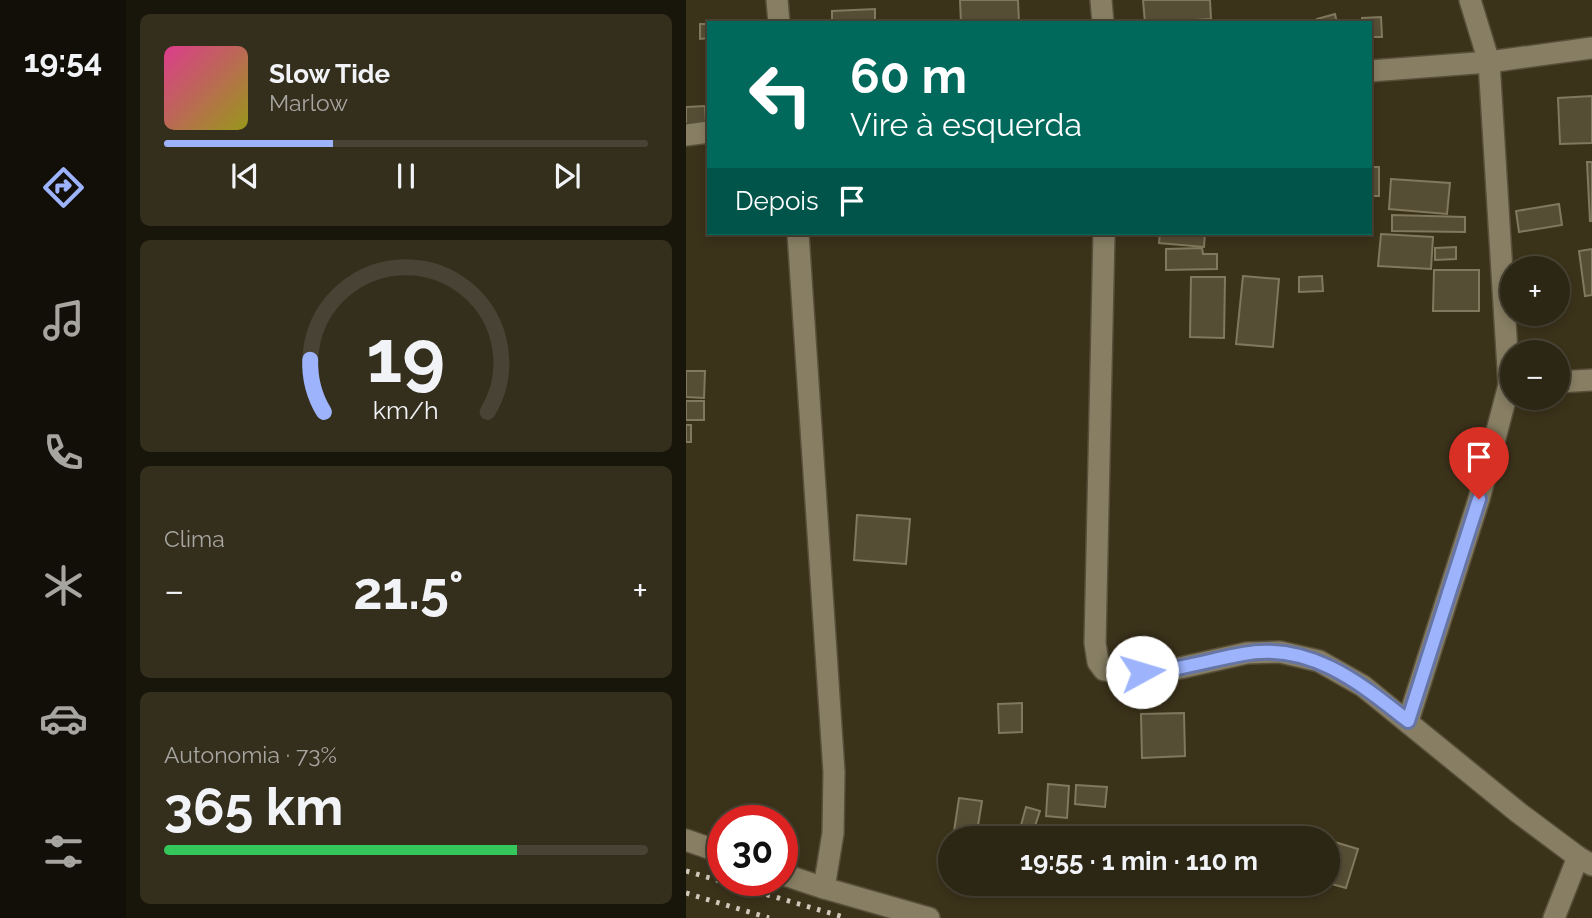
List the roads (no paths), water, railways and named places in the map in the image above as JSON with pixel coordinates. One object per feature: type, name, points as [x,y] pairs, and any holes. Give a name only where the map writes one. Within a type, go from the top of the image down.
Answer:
[{"type":"street","points":[[777,0],[779,21]]},
{"type":"street","points":[[1101,0],[1103,21]]},
{"type":"street","points":[[1470,0],[1489,62],[1508,340]]},
{"type":"street","points":[[1372,71],[1489,62],[1592,48]]},
{"type":"street","points":[[686,135],[707,132]]},
{"type":"street","points":[[798,235],[834,772],[833,833],[824,888]]},
{"type":"street","points":[[1104,235],[1095,643],[1098,662],[1104,670],[1121,673],[1162,672],[1247,653],[1280,652],[1319,661],[1363,685],[1519,813],[1585,861],[1554,918]]},
{"type":"street","points":[[1570,381],[1592,380]]},
{"type":"street","points":[[1408,721],[1479,499],[1504,410]]},
{"type":"street","points":[[686,840],[707,847]]},
{"type":"street","points":[[798,879],[929,918]]},
{"type":"railway","points":[[686,871],[847,918]]},
{"type":"railway","points":[[686,893],[769,918]]}]
